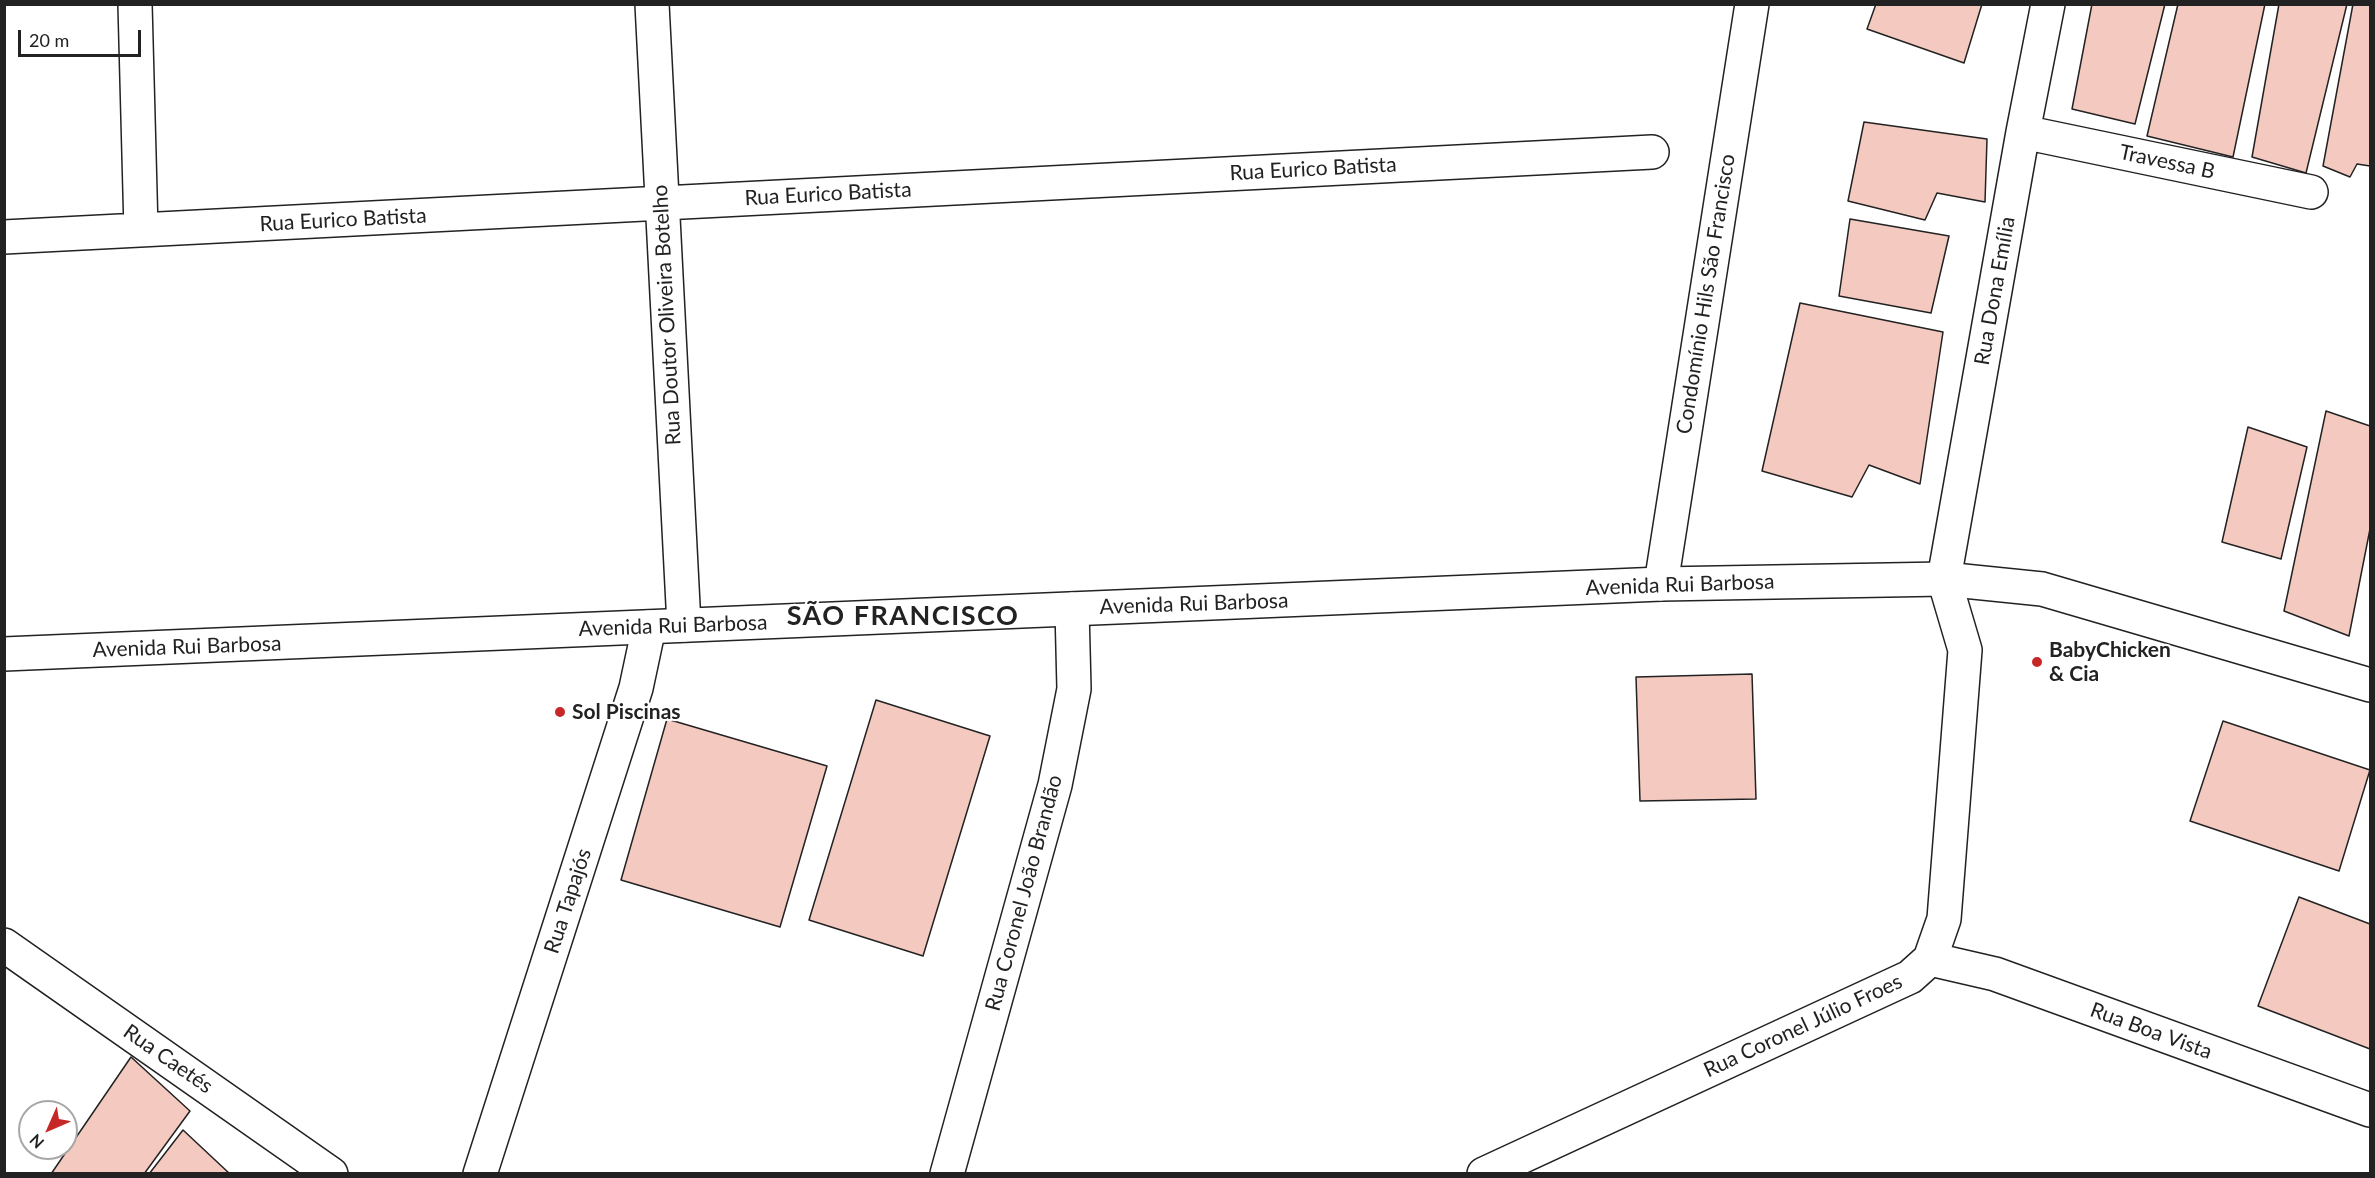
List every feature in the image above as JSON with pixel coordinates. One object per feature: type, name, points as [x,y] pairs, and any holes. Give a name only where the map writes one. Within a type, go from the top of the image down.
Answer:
[{"type":"street","points":[[135,4],[141,230]]},
{"type":"street","name":"Rua Doutor Oliveira Botelho","points":[[652,4],[684,625]]},
{"type":"street","name":"Condomínio Hils São Francisco","points":[[1661,584],[1752,4]]},
{"type":"street","name":"Rua Dona Emília","points":[[1944,579],[2023,132],[2049,4]]},
{"type":"street","name":"Travessa B","points":[[2023,132],[2311,192]]},
{"type":"street","name":"Rua Eurico Batista","points":[[4,237],[1652,152]]},
{"type":"street","points":[[1930,959],[1944,919],[1965,650],[1944,579]]},
{"type":"street","name":"Avenida Rui Barbosa","points":[[4,654],[1661,584],[1944,579],[2042,589],[2370,685]]},
{"type":"street","name":"Rua Coronel João Brandão","points":[[947,1173],[1055,785],[1074,689],[1072,609]]},
{"type":"street","name":"Rua Tapajós","points":[[480,1173],[636,688],[649,627]]},
{"type":"street","name":"Rua Caetés","points":[[4,945],[331,1173]]},
{"type":"street","name":"Rua Boa Vista","points":[[1930,959],[1995,974],[2370,1110]]},
{"type":"street","name":"Rua Coronel Júlio Froes","points":[[1484,1173],[1910,977],[1930,959]]},
{"type":"building","points":[[1876,4],[1982,4],[1964,63],[1867,29]]},
{"type":"building","points":[[2092,4],[2165,4],[2135,124],[2072,109]]},
{"type":"building","points":[[2178,4],[2265,4],[2233,157],[2147,136]]},
{"type":"building","points":[[2279,4],[2347,4],[2306,173],[2252,157]]},
{"type":"building","points":[[2353,4],[2370,4],[2370,166],[2357,164],[2350,177],[2323,166]]},
{"type":"building","points":[[1864,122],[1987,139],[1985,202],[1937,193],[1925,220],[1848,201]]},
{"type":"building","points":[[1850,219],[1949,236],[1931,313],[1839,296]]},
{"type":"building","points":[[1800,303],[1943,332],[1920,484],[1869,465],[1852,497],[1762,471]]},
{"type":"building","points":[[2326,411],[2370,426],[2370,529],[2349,636],[2284,611]]},
{"type":"building","points":[[2248,427],[2307,447],[2281,559],[2222,542]]},
{"type":"building","points":[[1752,674],[1756,799],[1640,801],[1636,677]]},
{"type":"building","points":[[876,700],[990,736],[923,956],[809,920]]},
{"type":"building","points":[[667,719],[827,766],[780,927],[621,880]]},
{"type":"building","points":[[2223,721],[2370,770],[2339,871],[2190,821]]},
{"type":"building","points":[[2299,897],[2370,924],[2370,1049],[2258,1006]]},
{"type":"building","points":[[131,1057],[190,1111],[144,1174],[51,1174],[61,1160],[78,1160],[78,1135]]},
{"type":"building","points":[[183,1130],[230,1174],[149,1174]]},
{"type":"place","name":"BabyChicken & Cia","points":[[2037,662]]},
{"type":"place","name":"Sol Piscinas","points":[[560,712]]},
{"type":"district","name":"SÃO FRANCISCO","points":[[903,616]]}]
